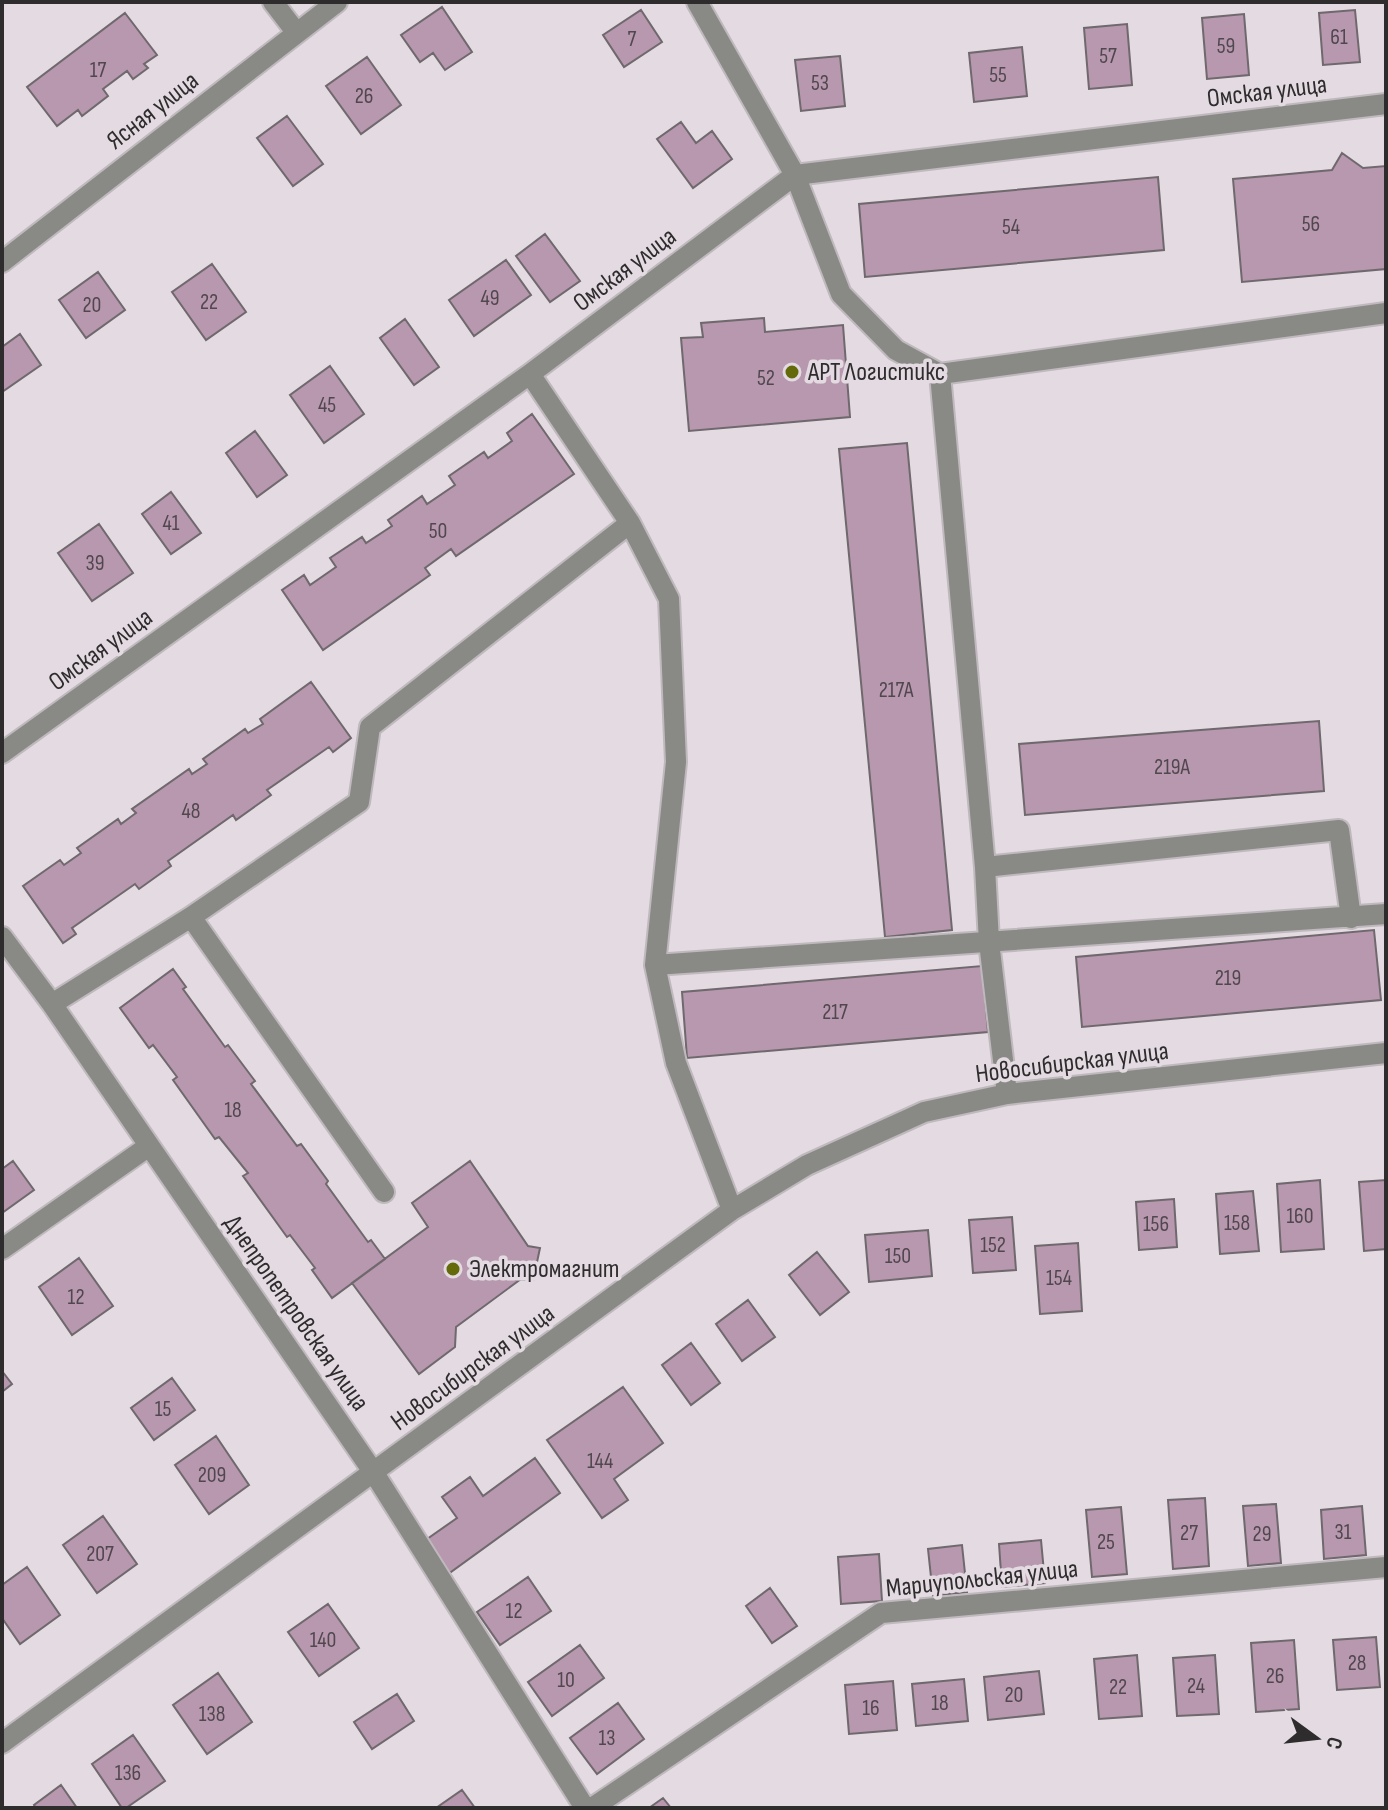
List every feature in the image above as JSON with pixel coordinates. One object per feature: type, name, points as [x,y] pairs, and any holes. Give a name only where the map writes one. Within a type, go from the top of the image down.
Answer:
[{"type":"street","points":[[273,2],[296,32]]},
{"type":"street","name":"Ясная улица","points":[[2,262],[337,2]]},
{"type":"street","points":[[697,2],[795,175],[841,294],[896,350],[940,374],[1386,313]]},
{"type":"street","name":"Омская улица","points":[[2,753],[530,374],[795,175],[1386,104]]},
{"type":"street","points":[[530,374],[630,523],[669,599],[676,762],[655,965],[676,1063],[732,1210]]},
{"type":"street","points":[[940,374],[985,867],[989,942],[1007,1094]]},
{"type":"street","points":[[52,1004],[191,917],[359,802],[370,727],[630,523]]},
{"type":"street","points":[[985,867],[1339,830],[1351,918]]},
{"type":"street","points":[[655,965],[1386,914]]},
{"type":"street","points":[[191,917],[384,1192]]},
{"type":"street","name":"Днепропетровская улица","points":[[2,937],[52,1004],[374,1473],[585,1808]]},
{"type":"street","name":"Новосибирская улица","points":[[2,1743],[732,1210],[807,1165],[924,1112],[1007,1094],[1386,1053]]},
{"type":"street","points":[[2,1249],[149,1146]]},
{"type":"street","name":"Мариупольская улица","points":[[592,1808],[881,1613],[1386,1567]]},
{"type":"building","points":[[442,7],[472,52],[445,70],[433,53],[420,62],[401,35]]},
{"type":"building","points":[[641,10],[662,42],[624,67],[603,35]]},
{"type":"building","points":[[1355,10],[1360,62],[1323,65],[1319,13]]},
{"type":"building","points":[[125,13],[157,55],[144,64],[148,68],[133,79],[127,71],[103,89],[108,96],[82,116],[78,110],[57,126],[27,87]]},
{"type":"building","points":[[1244,14],[1249,75],[1207,79],[1202,18]]},
{"type":"building","points":[[1127,24],[1132,85],[1089,89],[1084,28]]},
{"type":"building","points":[[1022,47],[1027,96],[974,102],[969,53]]},
{"type":"building","points":[[840,56],[845,106],[801,111],[795,60]]},
{"type":"building","points":[[367,57],[401,105],[361,134],[326,86]]},
{"type":"building","points":[[287,116],[323,164],[293,186],[257,138]]},
{"type":"building","points":[[681,122],[696,143],[712,131],[732,159],[693,188],[657,139]]},
{"type":"building","points":[[1342,153],[1363,168],[1386,166],[1386,269],[1242,282],[1233,179],[1332,170]]},
{"type":"building","points":[[1158,177],[1164,250],[865,277],[859,204]]},
{"type":"building","points":[[545,234],[580,281],[550,302],[516,256]]},
{"type":"building","points":[[506,260],[531,295],[474,336],[449,300]]},
{"type":"building","points":[[212,264],[246,312],[206,340],[172,292]]},
{"type":"building","points":[[98,272],[125,310],[86,338],[59,300]]},
{"type":"building","points":[[764,318],[765,332],[843,325],[850,417],[689,431],[681,338],[703,337],[701,323]]},
{"type":"building","points":[[405,319],[439,367],[414,385],[380,338]]},
{"type":"building","points":[[20,334],[41,365],[2,392],[2,347]]},
{"type":"building","points":[[330,366],[364,414],[324,443],[290,395]]},
{"type":"building","points":[[532,414],[574,474],[456,556],[451,549],[425,568],[430,575],[323,650],[282,590],[304,575],[310,585],[336,567],[330,558],[362,537],[366,543],[392,526],[388,520],[422,496],[427,504],[455,485],[449,476],[484,452],[488,458],[512,441],[507,433]]},
{"type":"building","points":[[255,431],[287,475],[257,497],[226,453]]},
{"type":"building","points":[[907,443],[952,930],[885,937],[839,449]]},
{"type":"building","points":[[171,492],[201,533],[171,554],[142,514]]},
{"type":"building","points":[[99,524],[133,573],[92,601],[58,553]]},
{"type":"building","points":[[311,682],[351,738],[333,752],[329,747],[267,790],[271,795],[236,820],[233,815],[168,861],[171,866],[139,889],[135,884],[72,928],[76,934],[63,943],[23,886],[60,860],[64,865],[81,853],[77,848],[118,819],[121,824],[136,813],[132,809],[189,769],[192,774],[207,764],[203,759],[245,729],[248,733],[263,724],[260,719]]},
{"type":"building","points":[[1319,721],[1324,791],[1025,815],[1019,744]]},
{"type":"building","points":[[1374,930],[1381,1000],[1082,1027],[1076,957]]},
{"type":"building","points":[[982,966],[988,1032],[687,1058],[682,992]]},
{"type":"building","points":[[173,969],[186,987],[183,989],[225,1047],[228,1045],[255,1081],[251,1084],[297,1146],[301,1144],[368,1242],[371,1240],[385,1259],[332,1298],[312,1270],[315,1268],[290,1235],[287,1237],[243,1176],[248,1173],[219,1137],[215,1139],[173,1080],[177,1077],[153,1045],[149,1048],[120,1008]]},
{"type":"building","points":[[13,1161],[34,1190],[2,1213],[2,1169]]},
{"type":"building","name":"Электромагнит","points":[[470,1161],[528,1246],[540,1248],[533,1281],[521,1279],[456,1327],[455,1347],[419,1374],[352,1283],[428,1227],[412,1203]]},
{"type":"building","points":[[1320,1180],[1324,1249],[1281,1252],[1277,1184]]},
{"type":"building","points":[[1386,1180],[1386,1249],[1364,1251],[1359,1182]]},
{"type":"building","points":[[1253,1191],[1259,1251],[1220,1254],[1216,1194]]},
{"type":"building","points":[[1174,1199],[1177,1247],[1139,1250],[1136,1202]]},
{"type":"building","points":[[1012,1217],[1016,1270],[973,1273],[969,1220]]},
{"type":"building","points":[[928,1230],[932,1276],[869,1282],[865,1235]]},
{"type":"building","points":[[1078,1243],[1082,1311],[1040,1314],[1035,1246]]},
{"type":"building","points":[[817,1252],[849,1292],[820,1315],[789,1275]]},
{"type":"building","points":[[79,1258],[113,1306],[72,1335],[39,1287]]},
{"type":"building","points":[[748,1300],[775,1337],[742,1361],[716,1324]]},
{"type":"building","points":[[691,1343],[720,1383],[691,1405],[662,1365]]},
{"type":"building","points":[[2,1371],[12,1384],[2,1392]]},
{"type":"building","points":[[172,1378],[195,1410],[154,1440],[131,1408]]},
{"type":"building","points":[[623,1387],[663,1443],[614,1479],[628,1500],[602,1518],[547,1440]]},
{"type":"building","points":[[216,1436],[249,1485],[209,1514],[175,1465]]},
{"type":"building","points":[[535,1458],[560,1493],[444,1577],[420,1544],[457,1518],[442,1497],[470,1477],[483,1496]]},
{"type":"building","points":[[1205,1498],[1209,1566],[1173,1569],[1168,1500]]},
{"type":"building","points":[[1276,1504],[1281,1563],[1248,1566],[1243,1506]]},
{"type":"building","points":[[1362,1506],[1366,1555],[1324,1559],[1321,1510]]},
{"type":"building","points":[[1121,1507],[1127,1574],[1092,1577],[1086,1510]]},
{"type":"building","points":[[103,1516],[137,1564],[97,1593],[63,1545]]},
{"type":"building","points":[[1041,1540],[1045,1583],[1002,1587],[999,1544]]},
{"type":"building","points":[[962,1545],[967,1592],[933,1596],[928,1549]]},
{"type":"building","points":[[879,1554],[882,1601],[841,1604],[838,1557]]},
{"type":"building","points":[[27,1567],[60,1615],[20,1644],[2,1618],[2,1585]]},
{"type":"building","points":[[528,1577],[551,1611],[500,1645],[477,1612]]},
{"type":"building","points":[[770,1588],[797,1626],[772,1643],[746,1606]]},
{"type":"building","points":[[328,1604],[359,1648],[319,1676],[288,1632]]},
{"type":"building","points":[[1376,1637],[1380,1687],[1337,1690],[1333,1640]]},
{"type":"building","points":[[1294,1640],[1299,1709],[1256,1712],[1251,1643]]},
{"type":"building","points":[[580,1645],[604,1678],[552,1716],[528,1682]]},
{"type":"building","points":[[1137,1655],[1142,1716],[1099,1719],[1094,1659]]},
{"type":"building","points":[[1215,1655],[1219,1714],[1177,1716],[1173,1658]]},
{"type":"building","points":[[1039,1671],[1044,1714],[988,1720],[984,1677]]},
{"type":"building","points":[[218,1673],[252,1722],[207,1754],[173,1705]]},
{"type":"building","points":[[964,1679],[968,1721],[916,1726],[912,1684]]},
{"type":"building","points":[[893,1681],[897,1730],[849,1734],[845,1685]]},
{"type":"building","points":[[397,1694],[414,1721],[372,1749],[354,1722]]},
{"type":"building","points":[[618,1703],[644,1739],[597,1774],[570,1738]]},
{"type":"building","points":[[133,1735],[165,1781],[122,1808],[92,1764]]},
{"type":"building","points":[[61,1785],[77,1808],[36,1808],[34,1805]]},
{"type":"building","points":[[462,1790],[475,1808],[436,1808]]},
{"type":"building","points":[[663,1798],[671,1808],[649,1808]]},
{"type":"place","name":"АРТ Логистикс","points":[[792,372]]},
{"type":"place","name":"Электромагнит","points":[[453,1269]]}]
